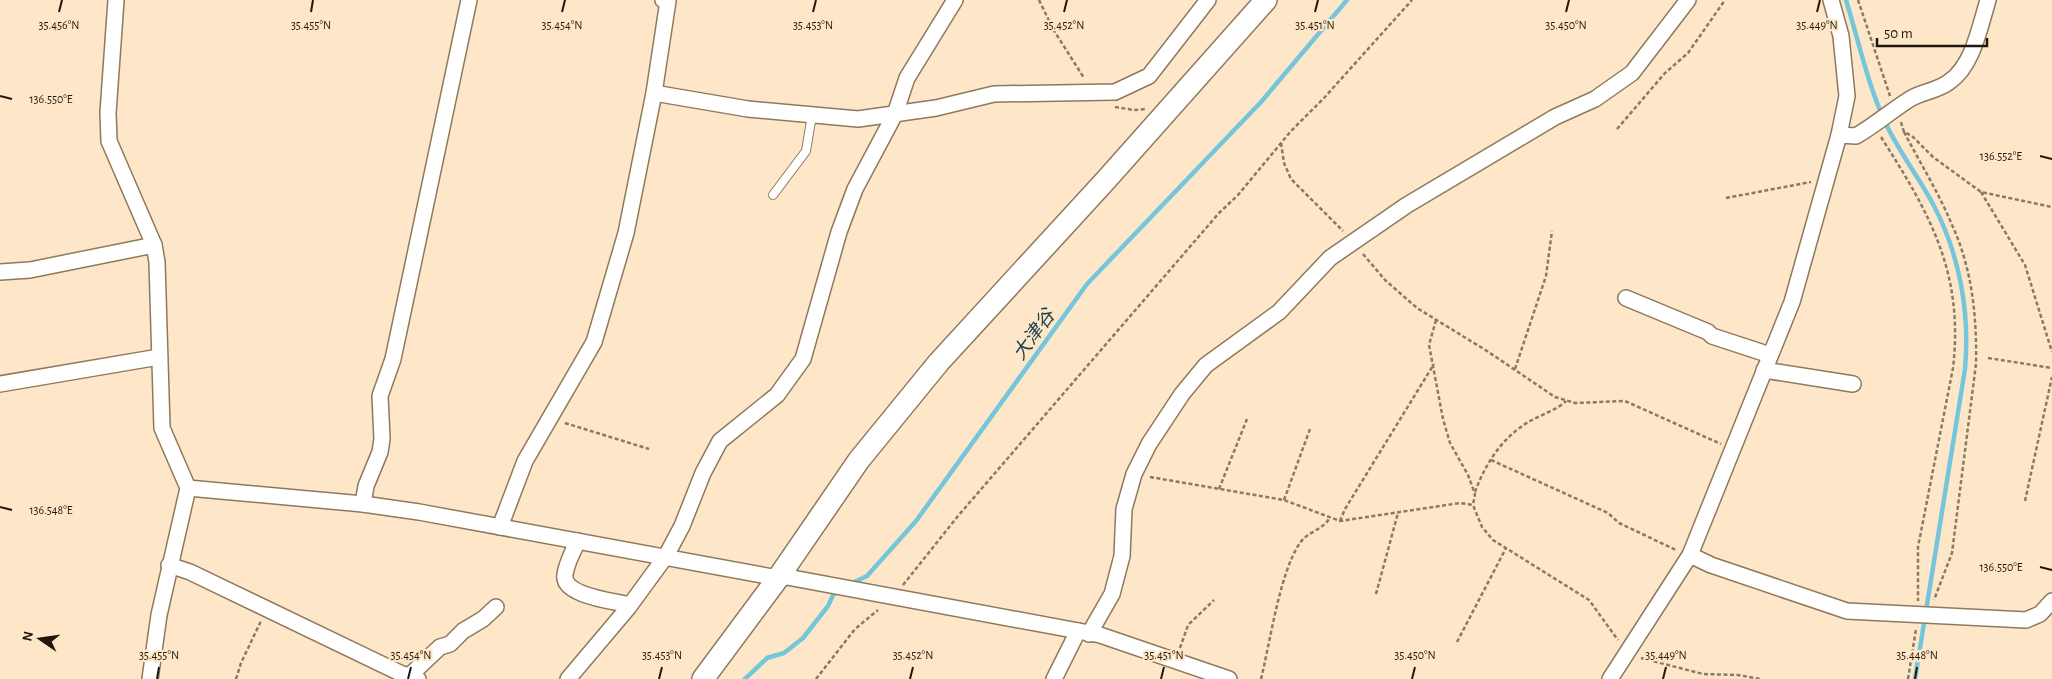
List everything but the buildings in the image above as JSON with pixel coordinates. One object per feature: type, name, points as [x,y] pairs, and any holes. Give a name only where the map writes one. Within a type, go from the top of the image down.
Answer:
[{"type":"street","points":[[116,0],[108,113],[109,141],[154,245],[157,262],[162,428],[188,488],[159,615],[150,679]]},
{"type":"street","points":[[363,504],[366,486],[380,452],[382,439],[380,396],[392,359],[469,0]]},
{"type":"street","points":[[500,527],[525,461],[594,342],[626,233],[654,94],[668,1],[663,0]]},
{"type":"street","points":[[568,679],[630,605],[666,556],[682,526],[703,474],[720,441],[777,395],[803,359],[836,242],[855,189],[895,114],[907,78],[955,0]]},
{"type":"street","points":[[654,94],[748,109],[858,119],[936,108],[994,94],[1115,92],[1149,76],[1208,0]]},
{"type":"street","points":[[704,679],[782,578],[859,460],[939,362],[1106,180],[1266,0]]},
{"type":"street","points":[[1054,679],[1112,594],[1122,556],[1124,510],[1134,474],[1149,444],[1182,394],[1206,365],[1279,312],[1330,258],[1407,205],[1554,118],[1595,99],[1632,73],[1688,0]]},
{"type":"street","points":[[1610,679],[1690,555],[1731,449],[1792,302],[1825,179],[1839,135],[1847,96],[1841,36],[1831,0]]},
{"type":"street","points":[[1839,135],[1856,136],[1911,98],[1930,93],[1950,82],[1965,63],[1976,38],[1988,0]]},
{"type":"street","points":[[0,272],[30,270],[154,245]]},
{"type":"street","points":[[1626,298],[1708,332],[1712,336],[1770,355]]},
{"type":"street","points":[[0,384],[159,357]]},
{"type":"street","points":[[1764,370],[1853,384]]},
{"type":"street","points":[[188,488],[363,504],[419,512],[1100,635],[1229,679]]},
{"type":"street","points":[[578,541],[564,575],[566,582],[573,592],[630,605]]},
{"type":"street","points":[[1690,555],[1711,565],[1847,610],[2026,620],[2046,618],[2052,601]]},
{"type":"street","points":[[169,565],[190,572],[411,678],[440,647],[450,644],[463,631],[483,619],[496,607]]},
{"type":"lane","points":[[773,195],[806,151],[812,115]]},
{"type":"path","points":[[1039,0],[1053,29],[1096,93],[1103,100],[1118,108],[1148,108]]},
{"type":"path","points":[[816,679],[855,629],[892,598],[1040,419],[1219,213],[1238,195],[1281,143],[1412,0]]},
{"type":"path","points":[[1617,129],[1665,73],[1688,53],[1725,0]]},
{"type":"path","points":[[1858,0],[1895,110],[1904,132],[1945,208],[1960,246],[1970,282],[1976,336],[1976,364],[1952,553],[1937,589],[1933,614]]},
{"type":"path","points":[[1874,125],[1930,222],[1951,280],[1954,303],[1956,340],[1953,368],[1918,548],[1920,590],[1908,679]]},
{"type":"path","points":[[1904,132],[1912,136],[1933,157],[1981,192],[2025,266],[2052,352]]},
{"type":"path","points":[[1281,143],[1284,163],[1291,179],[1354,242],[1401,296],[1436,320],[1515,369],[1555,397],[1575,402],[1625,401],[1731,449]]},
{"type":"path","points":[[1726,198],[1825,179]]},
{"type":"path","points":[[1981,192],[2052,207]]},
{"type":"path","points":[[1515,369],[1546,276],[1552,231]]},
{"type":"path","points":[[1436,320],[1429,345],[1446,432],[1475,494]]},
{"type":"path","points":[[1988,358],[2052,368]]},
{"type":"path","points":[[1340,522],[1345,509],[1434,364]]},
{"type":"path","points":[[2024,501],[2052,377]]},
{"type":"path","points":[[1566,401],[1516,429],[1491,460],[1475,494],[1473,505],[1482,527],[1493,540],[1589,600],[1632,655],[1703,674],[1738,675],[1760,679]]},
{"type":"path","points":[[550,418],[649,449]]},
{"type":"path","points":[[1219,489],[1247,419]]},
{"type":"path","points":[[1284,500],[1310,429]]},
{"type":"path","points":[[1491,460],[1608,513],[1619,523],[1648,538],[1690,555]]},
{"type":"path","points":[[1134,474],[1284,500],[1340,522],[1460,502],[1473,505]]},
{"type":"path","points":[[1376,594],[1398,513]]},
{"type":"path","points":[[1262,679],[1286,572],[1293,554],[1304,537],[1326,524],[1329,519]]},
{"type":"path","points":[[1457,642],[1506,548]]},
{"type":"path","points":[[1177,660],[1188,625],[1214,600]]},
{"type":"path","points":[[236,679],[249,644],[267,610]]},
{"type":"waterway","name":"大津谷","points":[[848,585],[867,576],[916,521],[1087,284],[1261,102],[1347,0]]},
{"type":"waterway","points":[[1846,0],[1880,111],[1898,146],[1933,204],[1950,243],[1961,285],[1964,306],[1966,327],[1965,369],[1915,679]]},
{"type":"waterway","name":"大津谷","points":[[745,679],[767,658],[784,653],[803,638],[828,606],[833,595],[840,590]]}]
